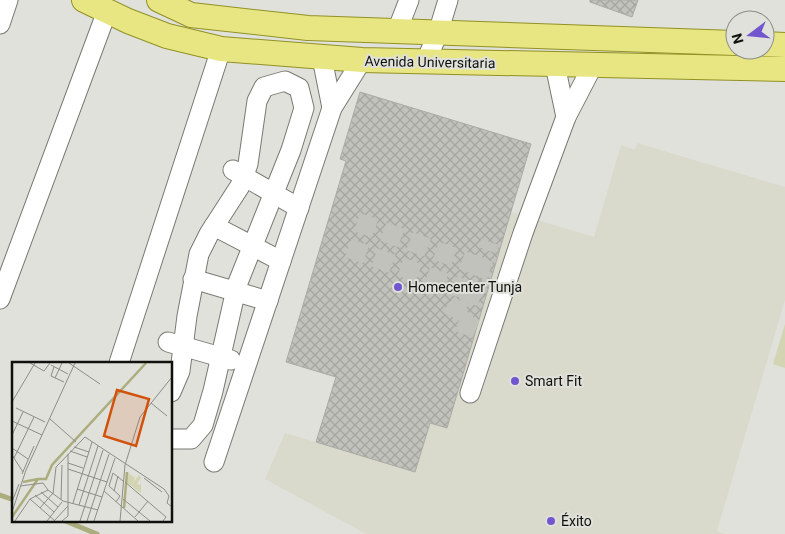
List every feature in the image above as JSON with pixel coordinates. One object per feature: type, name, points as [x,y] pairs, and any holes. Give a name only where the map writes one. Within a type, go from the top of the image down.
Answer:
[{"type":"main road","name":"Avenida Universitaria","points":[[84,0],[128,21],[167,36],[221,49],[362,60],[785,69]]},
{"type":"main road","name":"Avenida Universitaria","points":[[159,0],[190,15],[308,28],[725,43]]},
{"type":"lane","points":[[0,24],[8,0]]},
{"type":"lane","points":[[397,32],[409,0]]},
{"type":"lane","points":[[426,61],[438,33],[448,0]]},
{"type":"lane","points":[[0,299],[108,11]]},
{"type":"lane","points":[[119,362],[221,49]]},
{"type":"lane","points":[[322,58],[332,108]]},
{"type":"lane","points":[[214,462],[332,108],[362,60]]},
{"type":"lane","points":[[554,65],[566,117]]},
{"type":"lane","points":[[470,393],[483,331],[524,232],[566,117],[593,65]]},
{"type":"lane","points":[[172,439],[192,439],[203,424],[237,285],[291,150],[304,108],[299,88],[285,82],[264,87],[257,101],[248,164],[238,173]]},
{"type":"lane","points":[[238,173],[299,208]]},
{"type":"lane","points":[[172,390],[180,371],[176,344],[199,254],[214,226],[240,186],[238,173]]},
{"type":"lane","points":[[214,226],[281,261]]},
{"type":"lane","points":[[193,279],[268,301]]},
{"type":"lane","points":[[176,344],[247,364]]},
{"type":"shaded area","points":[[637,143],[785,187],[785,300],[717,531],[725,534],[366,534],[265,479],[285,433],[415,472],[430,423],[447,428],[511,212],[594,237],[621,145],[635,150]]},
{"type":"green space","points":[[785,324],[785,368],[773,364]]},
{"type":"building","points":[[590,0],[638,0],[632,17],[590,2]]},
{"type":"building","name":"Homecenter Tunja","points":[[360,92],[531,144],[447,428],[430,423],[415,472],[316,442],[336,377],[286,362],[346,161],[340,159]]},
{"type":"waterway","points":[[0,495],[12,499]]},
{"type":"waterway","points":[[68,522],[97,534]]},
{"type":"tunnel","points":[[357,222],[481,267]]},
{"type":"tunnel","points":[[476,329],[452,319],[456,309],[465,312],[490,242]]},
{"type":"tunnel","points":[[348,248],[472,292]]},
{"type":"place","name":"Homecenter Tunja","points":[[398,287]]},
{"type":"place","name":"Smart Fit","points":[[515,381]]},
{"type":"place","name":"Éxito","points":[[551,521]]}]
